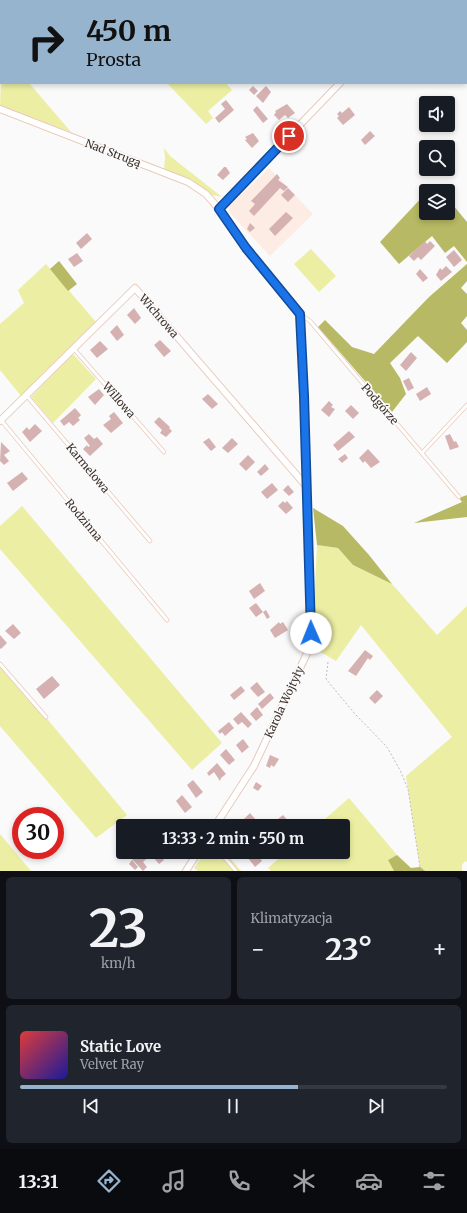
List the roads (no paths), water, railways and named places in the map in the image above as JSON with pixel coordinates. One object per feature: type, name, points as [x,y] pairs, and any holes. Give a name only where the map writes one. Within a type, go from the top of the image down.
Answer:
[{"type":"street","points":[[300,314],[246,248],[219,209],[339,84]]},
{"type":"street","name":"Nad Strugą","points":[[0,109],[188,182],[206,194],[219,209]]},
{"type":"street","name":"Wichrowa","points":[[0,421],[135,288],[307,487]]},
{"type":"street","name":"Karola Wojtyły","points":[[220,819],[254,766],[309,650],[311,620],[300,314]]},
{"type":"street","points":[[186,871],[194,859]]},
{"type":"lane","name":"Podgórze","points":[[300,314],[310,321],[459,497]]},
{"type":"lane","name":"Willowa","points":[[74,349],[164,452]]},
{"type":"lane","name":"Karmelowa","points":[[26,395],[150,541]]},
{"type":"lane","points":[[422,453],[467,405]]},
{"type":"lane","name":"Rodzinna","points":[[0,421],[167,620]]},
{"type":"lane","points":[[0,664],[46,717]]},
{"type":"lane","points":[[226,859],[236,871]]}]
